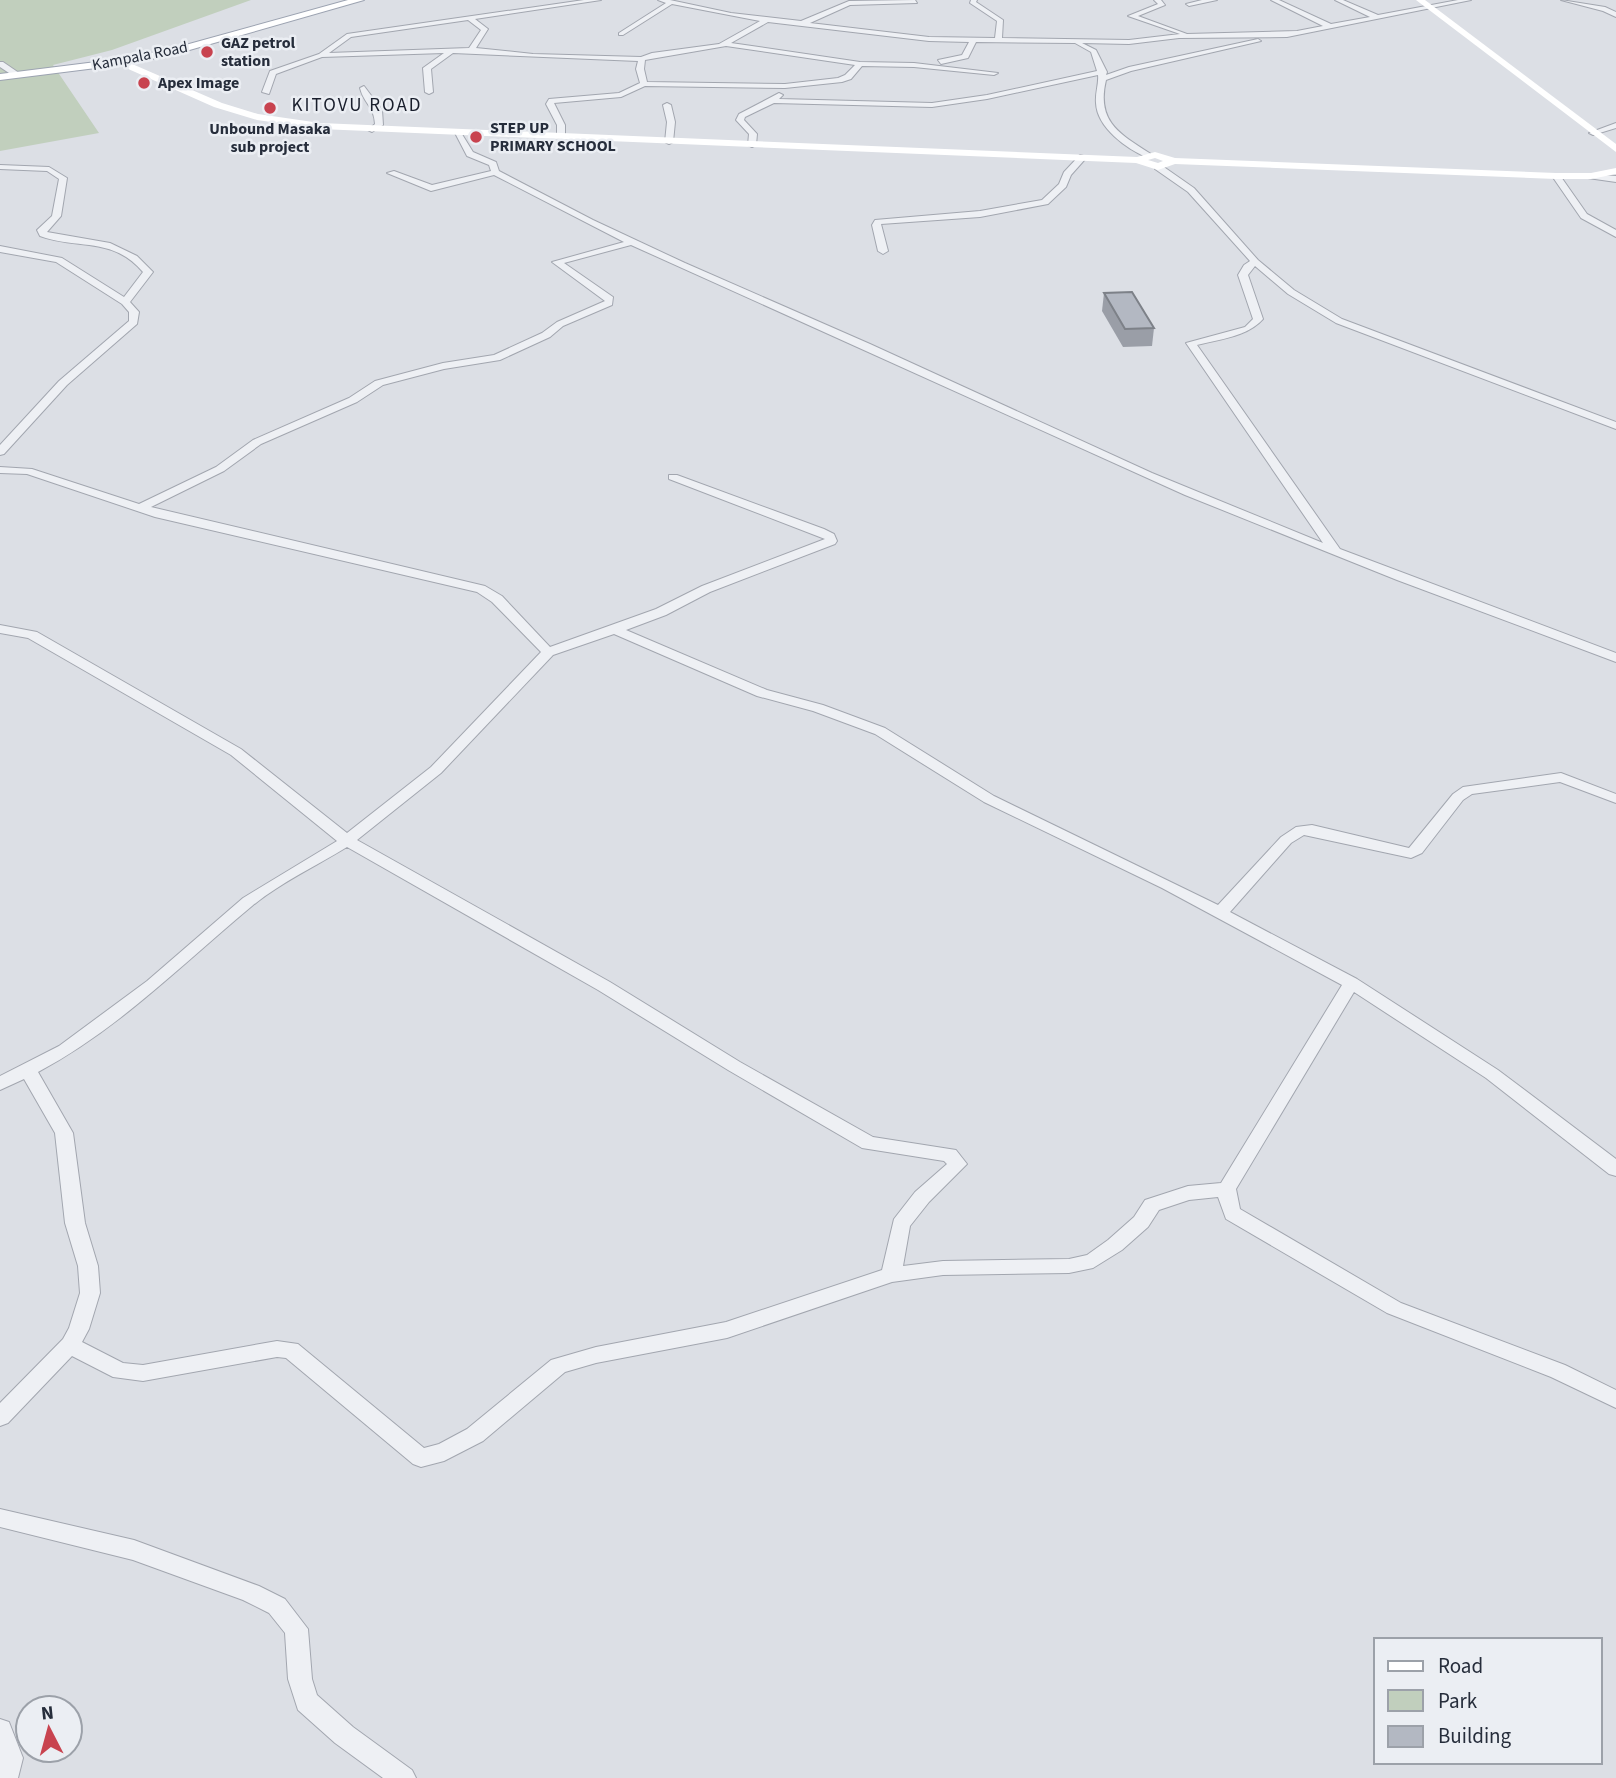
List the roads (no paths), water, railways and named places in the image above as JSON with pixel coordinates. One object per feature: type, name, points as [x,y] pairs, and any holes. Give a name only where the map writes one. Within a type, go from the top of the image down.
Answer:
[{"type":"main road","name":"Kampala Road","points":[[0,77],[120,62],[216,41],[359,0]]},
{"type":"street","points":[[266,92],[273,73],[321,55],[349,35],[471,20],[598,0]]},
{"type":"street","points":[[974,0],[973,3],[1000,20],[998,39]]},
{"type":"street","points":[[1157,0],[1163,5],[1131,16],[1193,36]]},
{"type":"street","points":[[1189,4],[1214,0]]},
{"type":"street","points":[[1274,0],[1331,27]]},
{"type":"street","points":[[1338,0],[1376,17]]},
{"type":"street","points":[[1420,0],[1616,149]]},
{"type":"street","points":[[773,101],[932,105],[1103,75],[1468,0]]},
{"type":"street","points":[[1564,0],[1605,9],[1616,15]]},
{"type":"street","points":[[621,34],[666,1],[766,20],[918,39],[1129,42],[1193,36],[1297,33]]},
{"type":"street","points":[[801,24],[849,3],[915,2]]},
{"type":"street","points":[[471,20],[485,29],[471,50]]},
{"type":"street","points":[[725,44],[766,20]]},
{"type":"street","points":[[914,65],[963,58],[973,40]]},
{"type":"street","points":[[1048,41],[1091,48],[1103,75],[1099,94],[1102,118],[1143,158],[1191,190],[1255,262],[1291,292],[1339,321],[1616,426]]},
{"type":"street","points":[[321,55],[471,50],[533,56],[642,59],[652,55],[725,44],[859,64],[914,65],[994,73]]},
{"type":"street","points":[[429,92],[427,68],[452,51]]},
{"type":"street","points":[[642,59],[640,69],[644,84]]},
{"type":"street","points":[[120,62],[191,95],[257,117],[320,126],[669,142],[1083,157],[1168,157],[1174,161]]},
{"type":"street","points":[[0,64],[18,75]]},
{"type":"street","points":[[561,137],[561,125],[552,108],[552,101],[621,95],[644,84],[785,86],[844,79],[859,64]]},
{"type":"street","points":[[752,145],[752,134],[740,120],[742,116],[773,101],[785,86]]},
{"type":"street","points":[[364,88],[366,97],[378,110],[379,125],[372,130]]},
{"type":"street","points":[[667,105],[671,122],[669,142]]},
{"type":"street","points":[[1593,133],[1616,125]]},
{"type":"street","points":[[457,133],[470,154],[493,164],[495,172]]},
{"type":"street","points":[[883,251],[876,225],[878,222],[980,214],[1045,202],[1063,186],[1067,174],[1083,157]]},
{"type":"street","points":[[1158,167],[1174,161],[1616,179]]},
{"type":"street","points":[[0,167],[49,169],[63,178],[57,219],[41,230],[43,234],[88,240],[138,259],[148,272],[125,302]]},
{"type":"street","points":[[1591,176],[1616,171]]},
{"type":"street","points":[[391,173],[431,188],[495,172],[547,202],[630,243],[1187,492],[1616,658]]},
{"type":"street","points":[[1556,176],[1584,216],[1616,234]]},
{"type":"street","points":[[140,508],[220,469],[257,442],[354,400],[379,383],[443,366],[496,359],[545,335],[560,324],[609,303],[610,299],[557,262],[630,243]]},
{"type":"street","points":[[0,249],[59,260],[125,302],[134,312],[134,322],[63,383],[0,452]]},
{"type":"street","points":[[1255,262],[1247,267],[1243,275],[1258,319],[1255,324],[1248,329],[1191,343],[1334,550]]},
{"type":"street","points":[[0,470],[28,471],[140,508],[481,589],[497,598],[548,652]]},
{"type":"street","points":[[0,1084],[65,1050],[153,985],[249,901],[346,841],[436,770],[548,652],[661,612],[706,589],[831,541],[830,537],[820,532],[673,477]]},
{"type":"street","points":[[0,629],[32,635],[236,752],[346,841],[604,986],[734,1066],[869,1143],[949,1155],[958,1164],[922,1197],[901,1224],[891,1275]]},
{"type":"street","points":[[615,630],[762,693],[818,708],[880,731],[989,799],[1168,885],[1350,983],[1492,1074],[1616,1169]]},
{"type":"street","points":[[1219,914],[1286,840],[1301,830],[1312,830],[1411,853],[1417,850],[1458,797],[1468,790],[1561,776],[1616,799]]},
{"type":"street","points":[[1350,983],[1227,1189],[1228,1203],[1233,1214],[1394,1308],[1558,1371],[1616,1399]]},
{"type":"street","points":[[0,1416],[70,1345],[79,1329],[90,1293],[88,1266],[75,1223],[64,1133],[28,1070]]},
{"type":"street","points":[[70,1345],[120,1371],[143,1373],[277,1349],[291,1350],[421,1458],[444,1452],[475,1435],[558,1366],[727,1330],[891,1275],[943,1268],[1069,1266],[1093,1261],[1132,1230],[1152,1205],[1188,1194],[1227,1189]]},
{"type":"street","points":[[0,1518],[134,1550],[251,1593],[277,1606],[296,1629],[300,1679],[307,1702],[344,1735],[403,1778]]},
{"type":"street","points":[[0,1730],[11,1758],[5,1778]]},
{"type":"place","name":"GAZ petrol station","points":[[207,52]]},
{"type":"place","name":"Apex Image","points":[[144,83]]},
{"type":"place","name":"Unbound Masaka sub project","points":[[270,108]]},
{"type":"place","name":"STEP UP PRIMARY SCHOOL","points":[[476,137]]},
{"type":"district","name":"KITOVU ROAD","points":[[357,105]]}]
